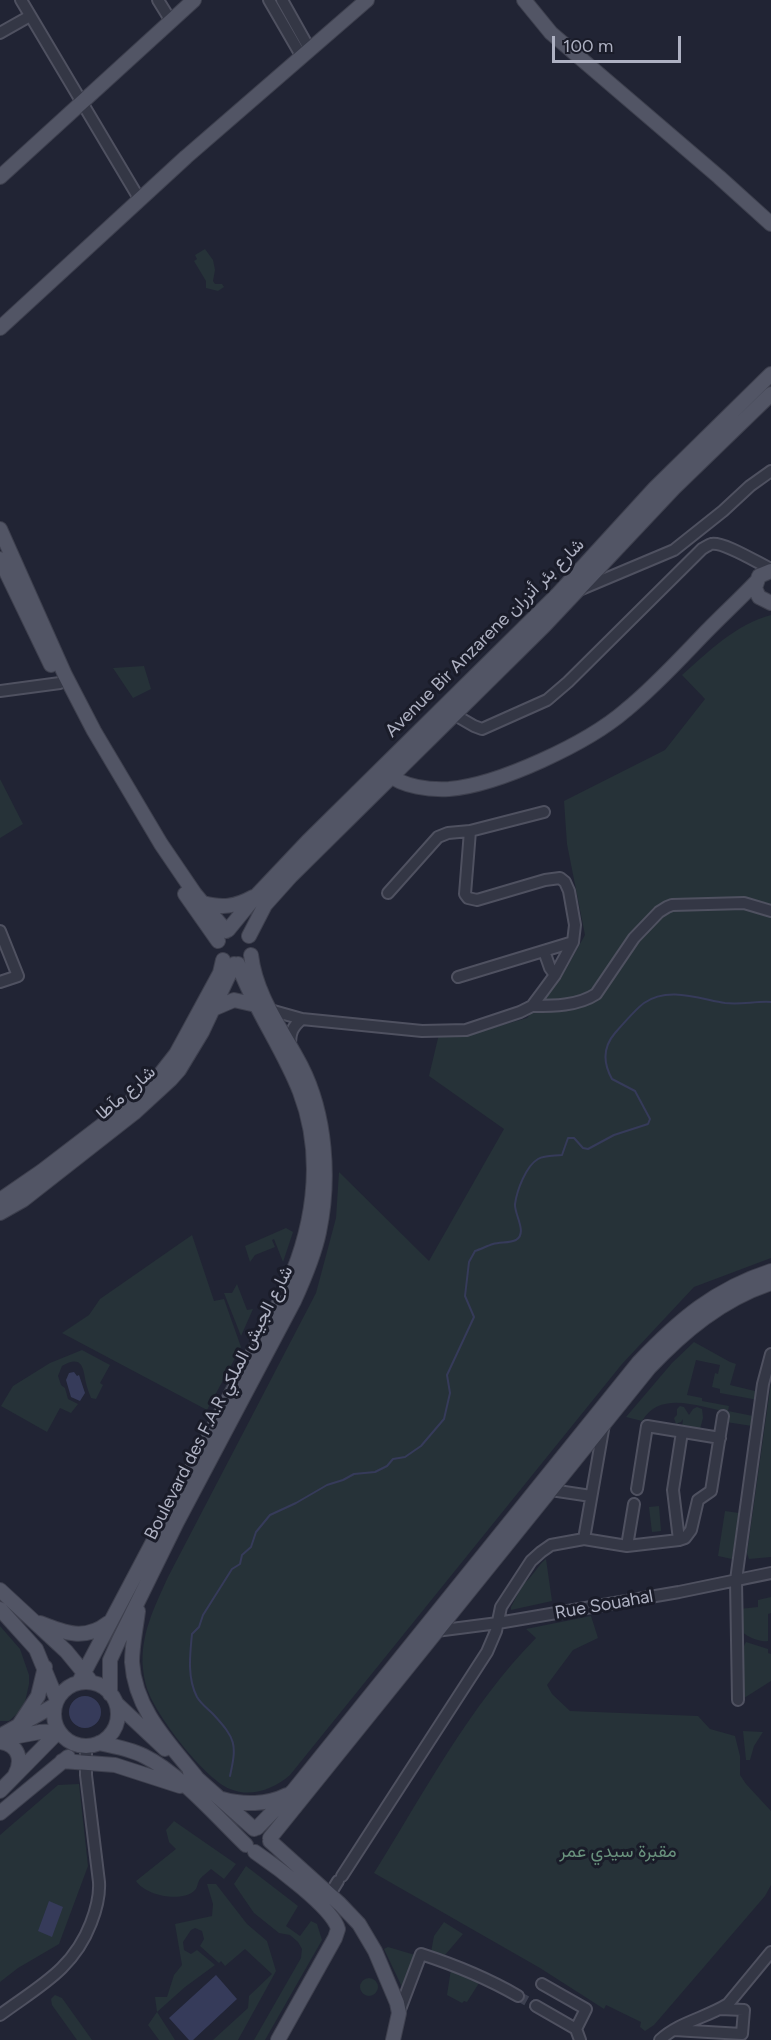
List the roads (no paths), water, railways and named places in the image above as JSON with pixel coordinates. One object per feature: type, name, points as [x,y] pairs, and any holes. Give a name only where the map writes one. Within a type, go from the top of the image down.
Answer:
[{"type":"main road","points":[[0,177],[194,0]]},
{"type":"main road","points":[[0,328],[140,200],[368,0]]},
{"type":"main road","points":[[524,0],[551,33],[771,224]]},
{"type":"main road","name":"Avenue Bir Anzarene شارع بئر أنزران","points":[[249,936],[265,904],[291,876],[674,468],[771,374]]},
{"type":"main road","name":"Avenue Bir Anzarene شارع بئر أنزران","points":[[224,934],[255,897],[387,773],[455,715],[579,590],[674,488],[771,394]]},
{"type":"main road","points":[[0,529],[65,675],[93,731],[161,844],[224,934]]},
{"type":"main road","points":[[0,559],[60,683],[115,784],[224,934]]},
{"type":"main road","points":[[387,773],[428,789],[448,789],[470,785],[499,776],[556,752],[596,731],[626,711],[729,611],[763,573],[771,570]]},
{"type":"main road","points":[[756,581],[755,588],[759,597],[769,603]]},
{"type":"main road","points":[[729,611],[756,603],[769,603]]},
{"type":"main road","points":[[203,903],[220,907],[232,906],[255,897]]},
{"type":"main road","points":[[0,1200],[119,1112],[158,1077],[176,1054],[220,973],[232,963],[247,959],[250,955],[252,945],[249,936],[239,929],[224,934]]},
{"type":"main road","points":[[224,934],[218,952],[232,963]]},
{"type":"main road","name":"Boulevard des F.A.R شارع الجيش الملكي","points":[[113,1698],[110,1660],[177,1522],[294,1301],[314,1252],[319,1232],[324,1186],[322,1136],[312,1091],[303,1069],[255,981],[250,955]]},
{"type":"main road","name":"Boulevard des F.A.R شارع الجيش الملكي","points":[[85,1680],[112,1619],[292,1277],[308,1229],[313,1168],[312,1144],[304,1106],[288,1067],[232,963]]},
{"type":"main road","name":"شارع مآطا","points":[[0,1213],[23,1200],[134,1113],[171,1079],[192,1049],[213,1009],[232,963]]},
{"type":"main road","points":[[213,1009],[234,1000],[256,1005]]},
{"type":"main road","points":[[250,1849],[247,1833],[294,1790],[639,1362],[671,1328],[700,1306],[742,1282],[771,1271]]},
{"type":"main road","points":[[250,1849],[265,1850],[270,1839],[649,1368],[686,1331],[729,1302],[771,1283]]},
{"type":"main road","points":[[0,1590],[66,1651],[85,1680],[105,1689],[193,1784]]},
{"type":"main road","points":[[141,1597],[132,1661],[139,1696],[149,1716],[211,1811],[250,1849],[277,1867],[336,1920],[338,1929],[335,1938],[278,2040]]},
{"type":"main road","points":[[0,1609],[36,1649],[45,1667],[56,1702],[55,1722],[59,1731],[72,1742],[132,1751],[219,1798],[234,1803],[258,1803],[284,1796],[294,1790]]},
{"type":"main road","points":[[30,1619],[58,1630],[86,1634],[98,1630],[112,1619]]},
{"type":"main road","points":[[19,1725],[38,1696],[45,1667]]},
{"type":"main road","points":[[0,1739],[56,1702],[70,1686],[85,1680]]},
{"type":"main road","points":[[0,1813],[62,1761],[113,1730],[117,1712],[113,1698]]},
{"type":"main road","points":[[0,1739],[59,1731]]},
{"type":"main road","points":[[5,1787],[59,1731]]},
{"type":"main road","points":[[0,1739],[15,1748],[20,1759],[18,1769],[5,1787]]},
{"type":"main road","points":[[62,1761],[115,1765],[193,1784]]},
{"type":"main road","points":[[219,1798],[255,1828],[264,1830],[270,1839],[359,1924],[375,1951],[397,2003],[399,2013],[393,2040]]},
{"type":"main road","points":[[338,1929],[359,1924]]},
{"type":"street","points":[[21,0],[140,200]]},
{"type":"street","points":[[158,0],[171,21]]},
{"type":"street","points":[[268,0],[306,53]]},
{"type":"street","points":[[282,0],[306,53]]},
{"type":"street","points":[[0,33],[30,16]]},
{"type":"street","points":[[579,590],[674,550],[771,471]]},
{"type":"street","points":[[455,715],[482,729],[547,700],[702,549],[710,544],[721,545],[771,570]]},
{"type":"street","points":[[674,550],[686,566]]},
{"type":"street","points":[[743,556],[756,581]]},
{"type":"street","points":[[0,691],[60,683]]},
{"type":"street","points":[[388,893],[438,837],[544,812]]},
{"type":"street","points":[[470,831],[465,894],[468,898],[477,900],[545,880],[560,878],[565,882],[569,891],[575,925],[573,942],[555,975],[532,1006]]},
{"type":"street","points":[[270,1010],[302,1019],[422,1031],[466,1030],[509,1017],[532,1006],[575,1003],[588,999],[596,994],[634,938],[659,912],[672,905],[744,903],[771,911]]},
{"type":"street","points":[[0,931],[18,976],[0,982]]},
{"type":"street","points":[[458,977],[573,942]]},
{"type":"street","points":[[544,951],[555,975]]},
{"type":"street","points":[[290,1046],[292,1029],[302,1019]]},
{"type":"street","points":[[738,1700],[736,1580],[764,1384],[771,1354]]},
{"type":"street","points":[[330,1894],[486,1652],[498,1623],[501,1607],[531,1561],[551,1545],[584,1539],[627,1546],[685,1538],[691,1530],[698,1500],[711,1491],[723,1416]]},
{"type":"street","points":[[584,1539],[604,1424]]},
{"type":"street","points":[[636,1488],[647,1426],[720,1438]]},
{"type":"street","points":[[679,1539],[673,1490],[682,1432]]},
{"type":"street","points":[[551,1490],[591,1496]]},
{"type":"street","points":[[627,1546],[634,1504]]},
{"type":"street","name":"Rue Souahal","points":[[436,1631],[498,1623],[771,1573]]},
{"type":"street","points":[[0,2015],[65,1966],[79,1949],[92,1921],[100,1893],[86,1762],[89,1744]]},
{"type":"street","points":[[660,2040],[671,2030],[728,2004],[771,1952]]},
{"type":"street","points":[[399,2013],[421,1954],[452,1964],[496,1983],[518,1996]]},
{"type":"street","points":[[542,1984],[586,2009],[576,2029]]},
{"type":"street","points":[[536,2006],[576,2029],[580,2040]]},
{"type":"street","points":[[671,2030],[742,2034],[744,2010],[720,2009]]},
{"type":"water","points":[[74,1372],[77,1376],[79,1375],[85,1393],[80,1401],[71,1397],[66,1380],[69,1373]]},
{"type":"water","points":[[85,1696],[96,1701],[101,1712],[96,1723],[85,1728],[74,1723],[69,1712],[74,1701]]},
{"type":"water","points":[[49,1901],[63,1907],[52,1937],[38,1931]]},
{"type":"water","points":[[216,1975],[237,1999],[193,2040],[189,2040],[169,2018]]},
{"type":"waterway","points":[[230,1776],[234,1756],[233,1742],[221,1723],[199,1700],[194,1690],[190,1666],[192,1634],[199,1627],[203,1615],[232,1569],[240,1564],[242,1555],[251,1547],[256,1532],[270,1515],[327,1485],[354,1474],[375,1472],[387,1466],[393,1459],[405,1457],[421,1446],[444,1419],[450,1393],[447,1375],[474,1317],[465,1296],[469,1262],[475,1251],[493,1244],[514,1241],[519,1237],[521,1228],[515,1204],[520,1185],[530,1167],[541,1158],[562,1155],[568,1138],[574,1138],[583,1148],[588,1149],[614,1135],[648,1124],[650,1119],[635,1091],[612,1079],[606,1061],[606,1049],[611,1038],[634,1013],[653,998],[674,994],[725,1003],[771,1002]]},
{"type":"tunnel","points":[[518,1996],[536,2006]]},
{"type":"park label","name":"مقبرة سيدي عمر","points":[[618,1852]]}]
